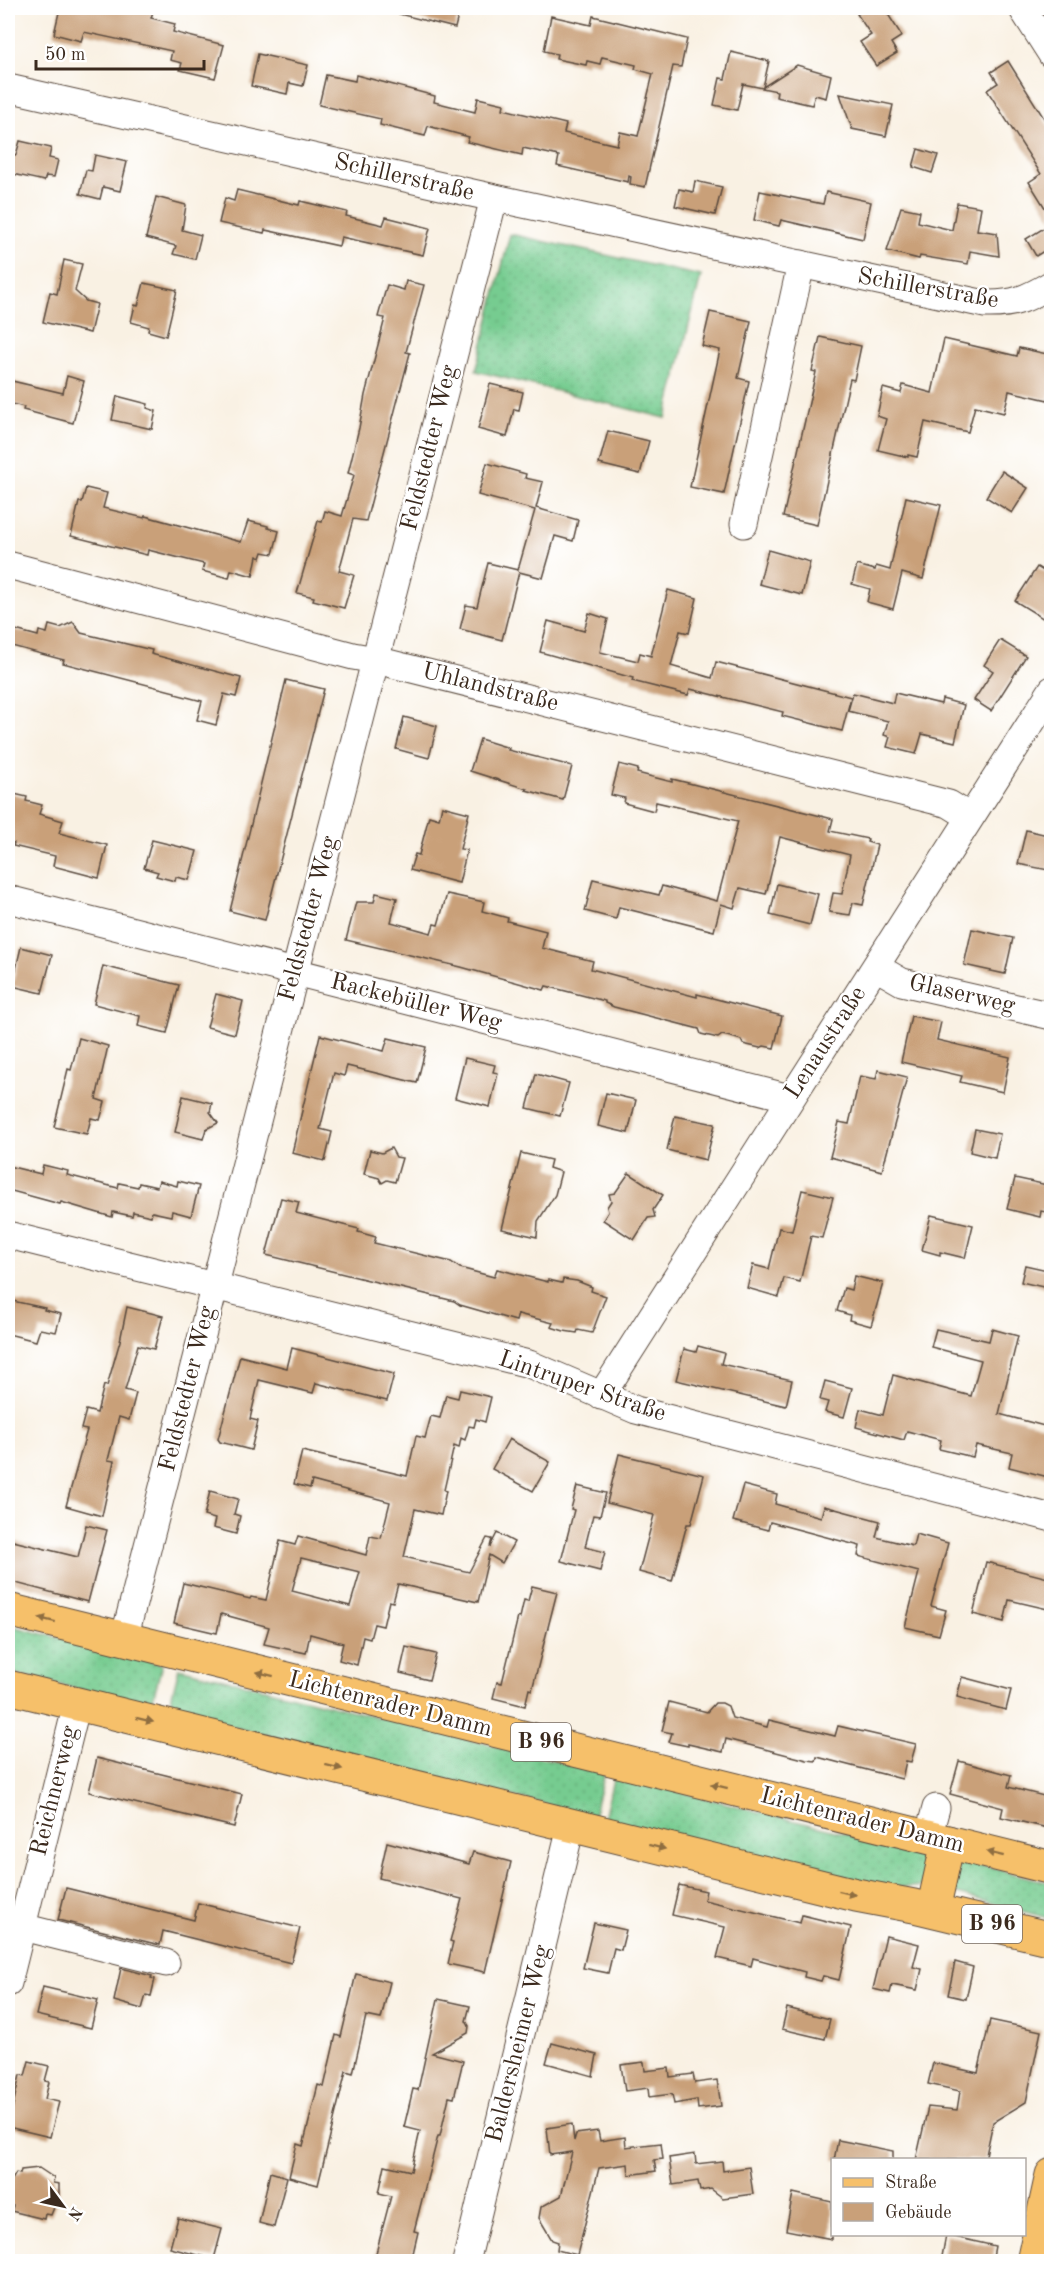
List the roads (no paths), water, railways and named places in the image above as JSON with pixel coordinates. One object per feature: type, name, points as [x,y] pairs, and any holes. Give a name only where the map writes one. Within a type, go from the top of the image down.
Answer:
[{"type":"main road","name":"Lichtenrader Damm","points":[[8,1610],[937,1829],[1052,1868]]},
{"type":"main road","name":"B 96","points":[[8,1687],[571,1826],[1052,1940]]},
{"type":"main road","points":[[933,1910],[937,1829]]},
{"type":"main road","points":[[1033,2262],[1052,2175]]},
{"type":"street","points":[[1022,8],[1052,55]]},
{"type":"street","name":"Schillerstraße","points":[[8,87],[494,198],[985,304],[1011,303],[1024,299],[1052,284]]},
{"type":"street","name":"Feldstedter Weg","points":[[124,1639],[494,198]]},
{"type":"street","points":[[744,524],[801,264]]},
{"type":"street","name":"Uhlandstraße","points":[[8,565],[353,656],[949,804],[970,817]]},
{"type":"street","name":"Lenaustraße","points":[[601,1396],[1052,690]]},
{"type":"street","name":"Rackebüller Weg","points":[[8,898],[790,1098]]},
{"type":"street","name":"Glaserweg","points":[[876,967],[902,982],[1052,1016]]},
{"type":"street","name":"Lintruper Straße","points":[[8,1235],[529,1364],[636,1410],[1052,1518]]},
{"type":"street","name":"Reichnerweg","points":[[8,1983],[77,1704]]},
{"type":"street","name":"Baldersheimer Weg","points":[[466,2262],[571,1826]]},
{"type":"street","points":[[21,1927],[166,1963]]}]
